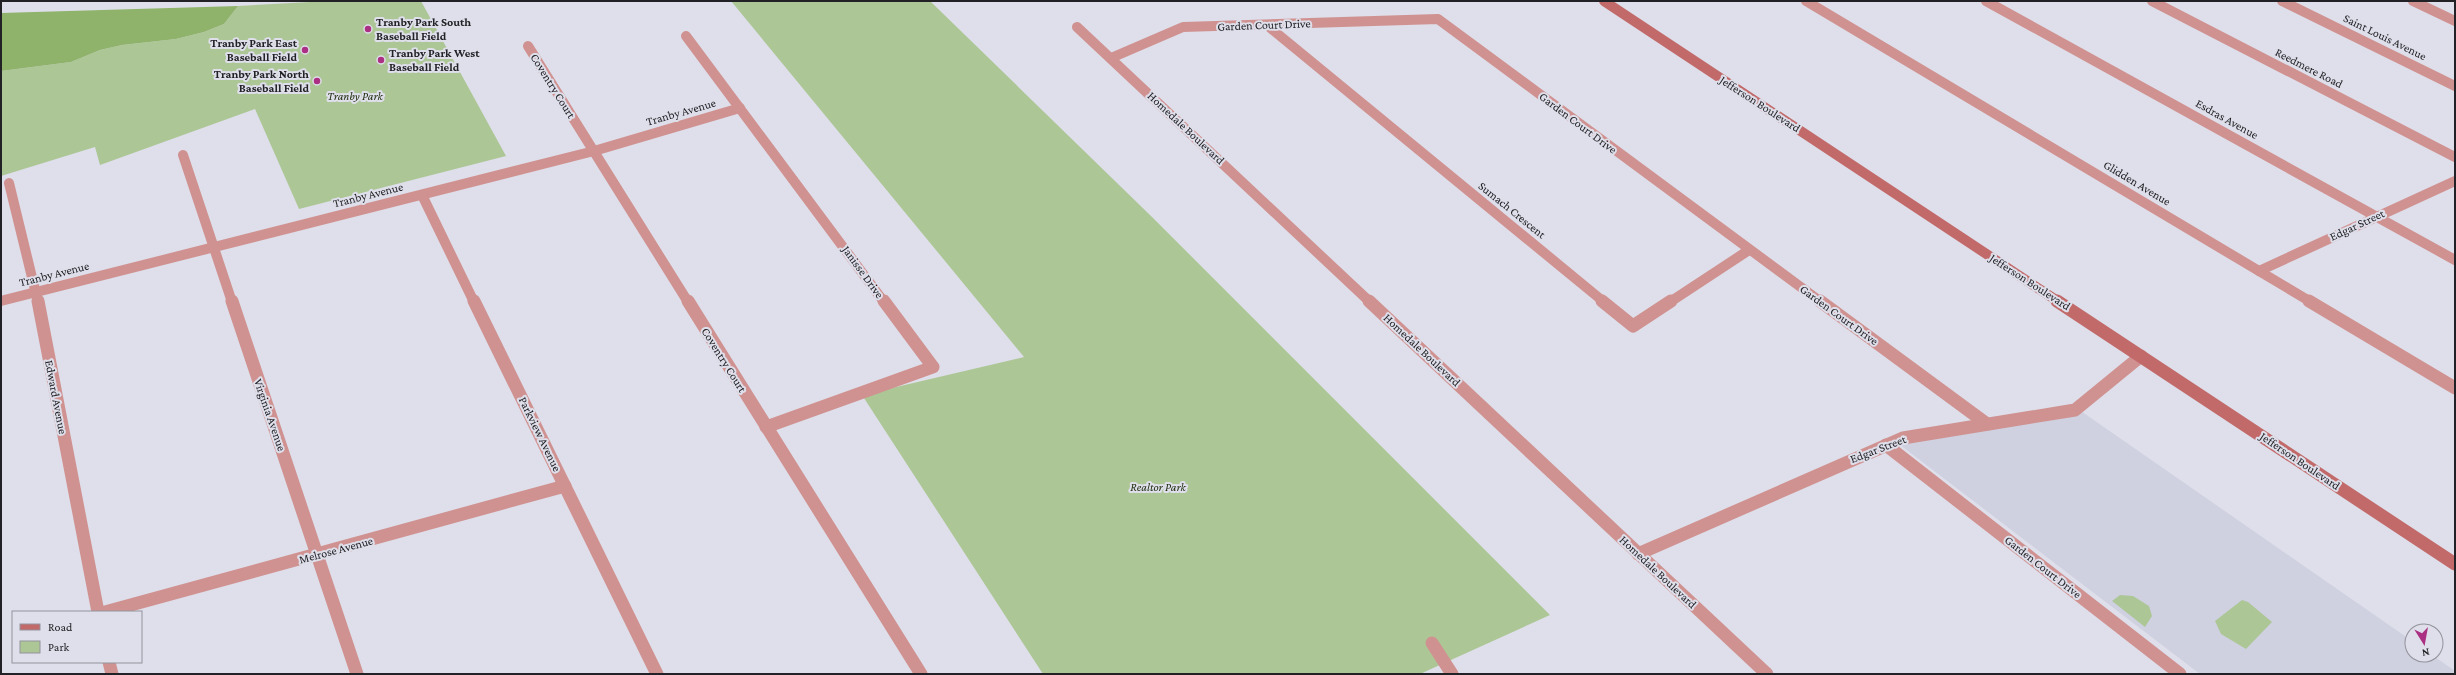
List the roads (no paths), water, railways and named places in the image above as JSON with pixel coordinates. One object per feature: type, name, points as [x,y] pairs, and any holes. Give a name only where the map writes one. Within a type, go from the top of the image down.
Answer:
[{"type":"street","name":"Jefferson Boulevard","points":[[1604,1],[2455,564]]},
{"type":"street","name":"Glidden Avenue","points":[[1806,1],[2455,388]]},
{"type":"street","name":"Esdras Avenue","points":[[1986,1],[2455,260]]},
{"type":"street","name":"Reedmere Road","points":[[2152,1],[2455,157]]},
{"type":"street","name":"Saint Louis Avenue","points":[[2282,1],[2455,86]]},
{"type":"street","points":[[2413,1],[2455,21]]},
{"type":"street","name":"Garden Court Drive","points":[[1111,58],[1183,27],[1268,26],[1438,19],[1749,250],[1987,424]]},
{"type":"street","name":"Sumach Crescent","points":[[1268,26],[1633,326],[1749,250]]},
{"type":"street","name":"Homedale Boulevard","points":[[1077,27],[1767,674]]},
{"type":"street","name":"Janisse Drive","points":[[686,36],[933,367],[766,427]]},
{"type":"street","name":"Coventry Court","points":[[528,46],[921,674]]},
{"type":"street","name":"Tranby Avenue","points":[[1,301],[213,246],[594,151],[740,108]]},
{"type":"street","name":"Virginia Avenue","points":[[183,155],[357,674]]},
{"type":"street","name":"Edgar Street","points":[[2259,271],[2455,181]]},
{"type":"street","name":"Edward Avenue","points":[[9,183],[36,292],[98,611]]},
{"type":"street","name":"Parkview Avenue","points":[[422,195],[656,674]]},
{"type":"street","name":"Edgar Street","points":[[1638,554],[1903,438],[2075,410],[2141,356]]},
{"type":"street","name":"Garden Court Drive","points":[[1886,445],[2180,674]]},
{"type":"street","name":"Melrose Avenue","points":[[109,611],[231,576],[318,556],[565,486]]},
{"type":"street","points":[[1432,643],[1452,674]]},
{"type":"street","points":[[109,663],[112,674]]},
{"type":"place","name":"Tranby Park South Baseball Field","points":[[368,29]]},
{"type":"place","name":"Tranby Park East Baseball Field","points":[[305,50]]},
{"type":"place","name":"Tranby Park West Baseball Field","points":[[381,60]]},
{"type":"place","name":"Tranby Park North Baseball Field","points":[[317,81]]},
{"type":"park label","name":"Tranby Park","points":[[355,96]]},
{"type":"park label","name":"Realtor Park","points":[[1158,487]]}]
